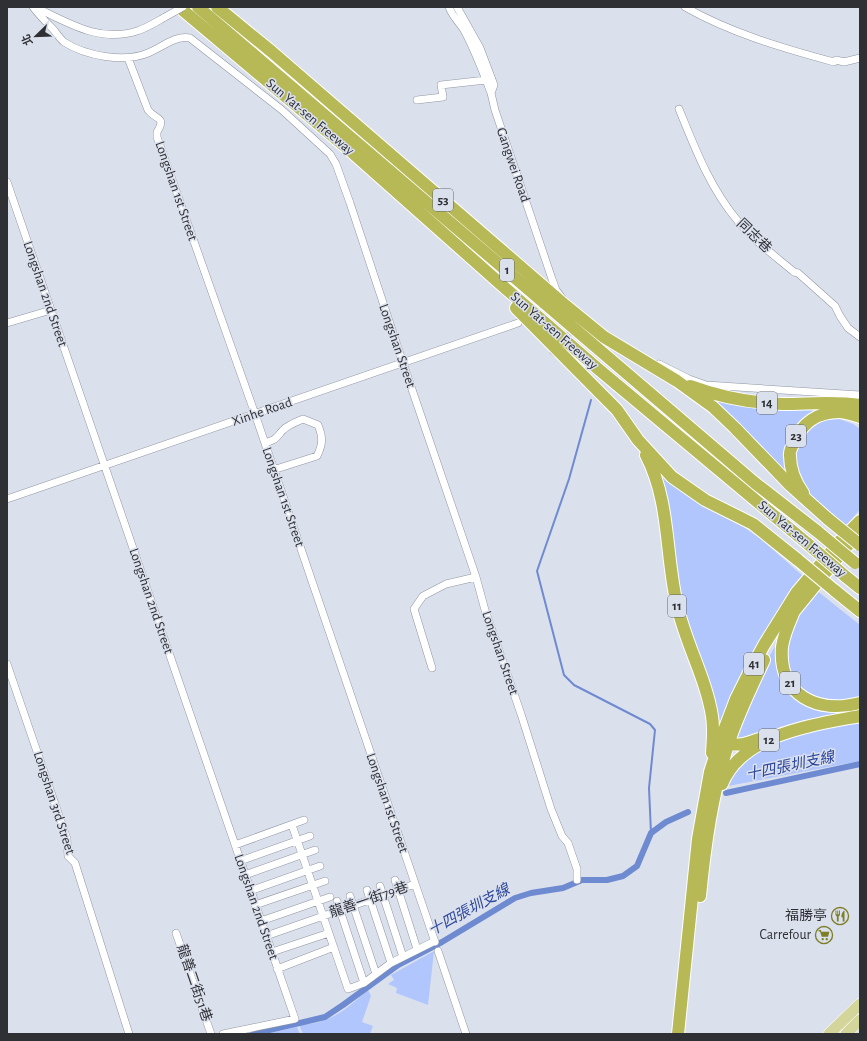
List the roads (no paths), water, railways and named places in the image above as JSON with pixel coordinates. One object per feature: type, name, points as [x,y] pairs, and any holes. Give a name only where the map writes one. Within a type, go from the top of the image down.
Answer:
[{"type":"highway","name":"Sun Yat-sen Freeway","points":[[179,7],[354,154],[597,368],[860,588]]},
{"type":"highway","name":"Sun Yat-sen Freeway","points":[[198,7],[755,483],[818,532],[857,565]]},
{"type":"highway","name":"53","points":[[217,7],[272,52],[566,306],[604,337],[677,381]]},
{"type":"highway","points":[[410,204],[601,393],[617,410],[638,440],[672,477],[705,500],[753,524],[858,611]]},
{"type":"highway","points":[[677,381],[712,407],[811,504],[860,545]]},
{"type":"highway","name":"14","points":[[677,381],[710,393],[740,400],[762,403],[860,405]]},
{"type":"highway","name":"23","points":[[811,504],[799,486],[792,471],[790,455],[797,434],[804,425],[814,417],[825,413],[840,412],[860,417]]},
{"type":"highway","name":"11","points":[[638,440],[651,465],[658,484],[678,609],[710,704],[713,738],[710,772]]},
{"type":"highway","points":[[678,1034],[695,863],[710,772],[772,645],[796,608],[848,545],[860,524]]},
{"type":"highway","name":"41","points":[[724,742],[736,699],[764,645],[797,592],[840,541],[860,524]]},
{"type":"highway","name":"21","points":[[796,608],[786,630],[782,648],[784,670],[788,680],[800,695],[816,704],[841,707],[860,703]]},
{"type":"highway","name":"12","points":[[712,810],[726,775],[748,751],[786,733],[860,716]]},
{"type":"highway","points":[[724,742],[740,745],[788,727],[831,722]]},
{"type":"highway","points":[[686,1034],[701,886],[724,742]]},
{"type":"main road","points":[[829,1034],[860,1004]]},
{"type":"main road","points":[[846,1034],[860,1020]]},
{"type":"street","points":[[34,7],[73,26],[96,34],[119,34],[138,31],[183,7]]},
{"type":"street","name":"Longshan Street","points":[[34,7],[63,41],[93,54],[128,58],[146,54],[183,36],[190,38],[282,110],[330,154],[336,164],[350,203],[476,577],[485,610],[552,809],[562,836],[568,842],[571,849],[577,869],[578,880]]},
{"type":"street","points":[[448,7],[476,54],[491,93]]},
{"type":"street","name":"Gangwei Road","points":[[457,7],[480,48],[494,85],[491,93],[495,110],[552,279],[561,297],[583,316],[612,336],[650,359],[706,386],[860,395]]},
{"type":"street","points":[[685,7],[736,32],[795,52],[834,62],[836,60],[844,62],[860,58]]},
{"type":"street","name":"Longshan 1st Street","points":[[128,58],[148,110],[161,121],[161,126],[156,132],[157,137],[255,414],[435,941],[417,949]]},
{"type":"street","points":[[417,100],[443,97],[441,85],[486,80]]},
{"type":"street","name":"同志巷","points":[[679,109],[706,173],[736,220],[794,272],[798,273],[835,306],[848,328],[860,337]]},
{"type":"street","name":"Longshan 2nd Street","points":[[7,182],[295,1019]]},
{"type":"street","points":[[7,323],[51,310]]},
{"type":"street","name":"Xinhe Road","points":[[7,499],[518,323]]},
{"type":"street","points":[[264,443],[276,440],[283,430],[303,419],[318,425],[323,436],[317,456],[274,470]]},
{"type":"street","points":[[432,668],[414,609],[423,596],[446,584],[476,577]]},
{"type":"street","name":"Longshan 3rd Street","points":[[7,664],[67,839],[68,856],[75,863],[129,1034]]},
{"type":"street","points":[[235,845],[304,820]]},
{"type":"street","points":[[292,825],[348,989],[364,983],[390,964],[417,949],[395,880]]},
{"type":"street","points":[[240,861],[310,836]]},
{"type":"street","points":[[245,875],[315,850]]},
{"type":"street","points":[[250,891],[320,866]]},
{"type":"street","points":[[255,905],[325,881]]},
{"type":"street","name":"龍善一街79巷","points":[[266,936],[415,884]]},
{"type":"street","points":[[380,886],[403,956]]},
{"type":"street","points":[[367,890],[390,964]]},
{"type":"street","points":[[350,896],[376,974]]},
{"type":"street","points":[[261,921],[318,901],[334,899],[340,910],[364,983]]},
{"type":"street","name":"龍善二街51巷","points":[[176,932],[211,1034]]},
{"type":"street","points":[[272,952],[329,933]]},
{"type":"street","points":[[277,969],[334,947]]},
{"type":"street","points":[[438,951],[466,1034]]},
{"type":"street","name":"龍善二街51巷","points":[[223,1034],[295,1019]]},
{"type":"waterway","points":[[591,400],[569,479],[537,571],[564,675],[574,685],[650,724],[655,730],[649,788],[651,833]]},
{"type":"waterway","name":"十四張圳支線","points":[[726,793],[860,764]]},
{"type":"waterway","name":"十四張圳支線","points":[[253,1034],[325,1017],[398,965],[442,942],[515,898],[531,893],[563,888],[582,880],[607,880],[623,876],[637,866],[651,833],[666,822],[688,812]]},
{"type":"tunnel","points":[[552,355],[576,325]]},
{"type":"place","name":"福勝亭","points":[[840,916]]},
{"type":"place","name":"Carrefour","points":[[824,935]]}]
